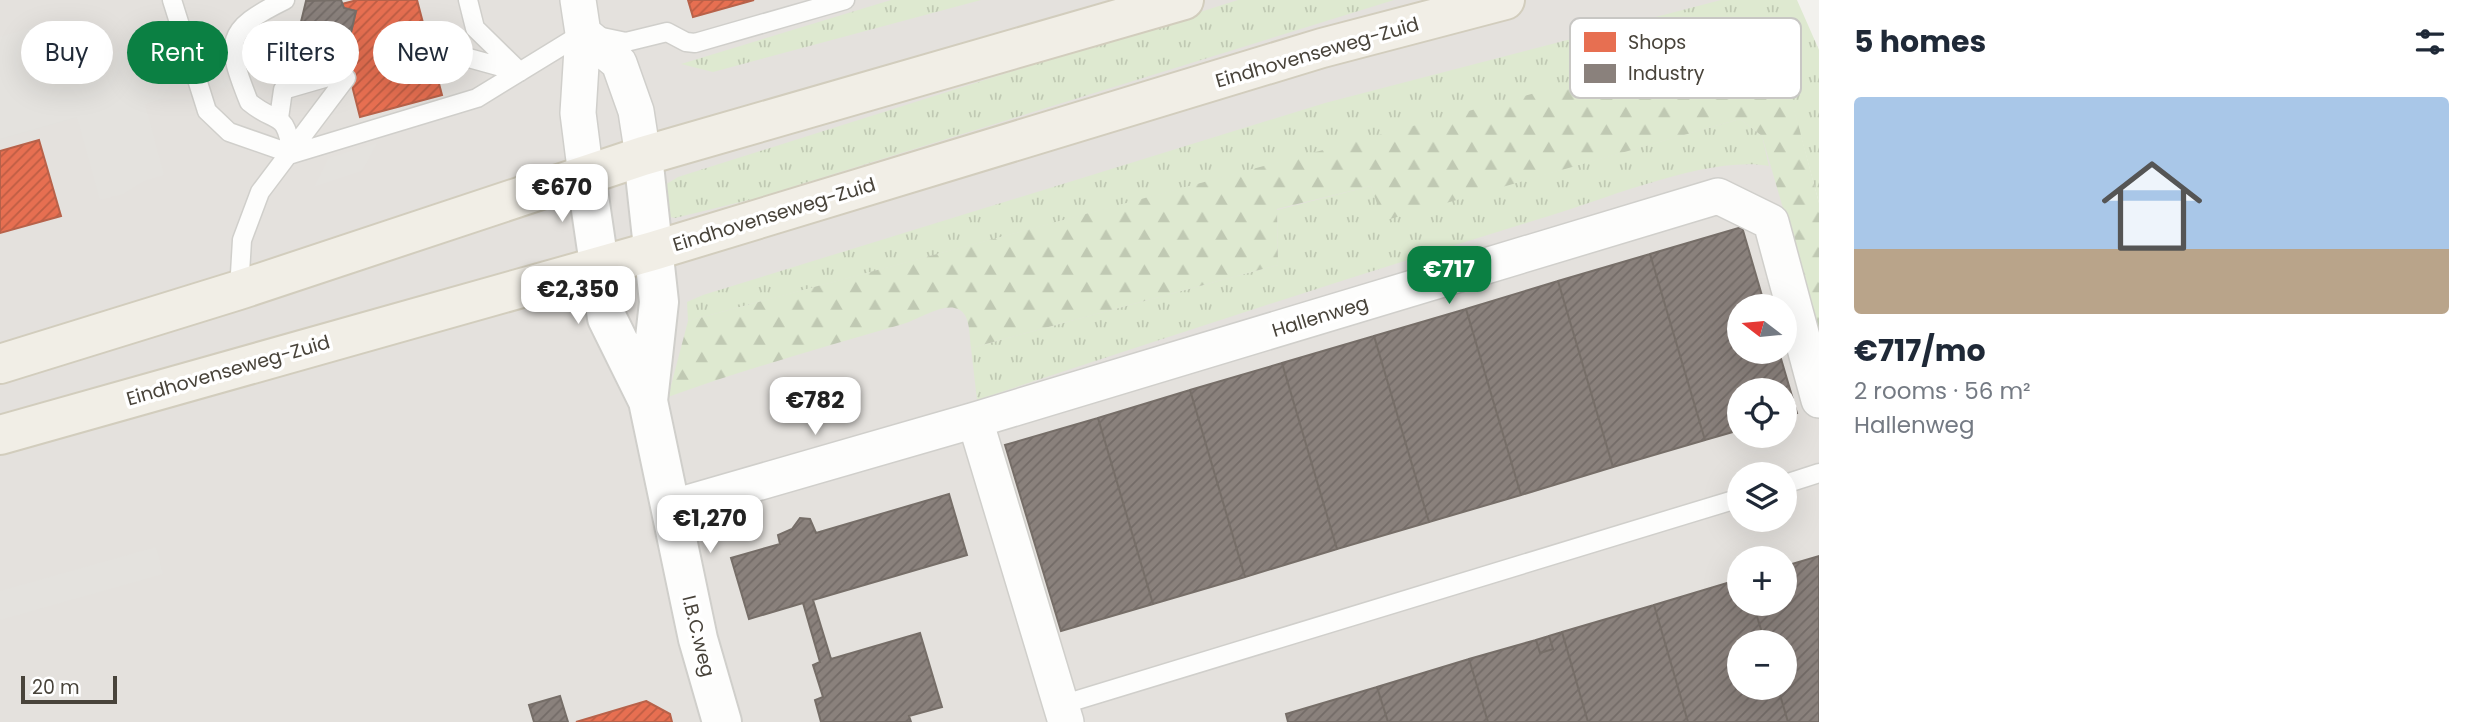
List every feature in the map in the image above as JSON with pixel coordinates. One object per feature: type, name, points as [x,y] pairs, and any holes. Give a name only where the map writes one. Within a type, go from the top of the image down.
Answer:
[{"type":"main road","points":[[0,364],[239,290],[508,198],[586,176],[643,156],[1184,0]]},
{"type":"main road","name":"Eindhovenseweg-Zuid","points":[[0,435],[653,251],[1322,48],[1505,0]]},
{"type":"street","points":[[581,17],[619,63],[636,111],[643,156]]},
{"type":"street","points":[[581,17],[578,113],[586,176]]},
{"type":"street","name":"I.B.C.weg","points":[[643,156],[659,302],[648,401]]},
{"type":"street","name":"I.B.C.weg","points":[[586,176],[607,318],[648,401],[698,639],[722,722]]},
{"type":"street","name":"Hallenweg","points":[[975,420],[1718,196],[1771,222],[1819,400]]},
{"type":"street","points":[[670,508],[975,420],[1064,714]]},
{"type":"lane","points":[[285,0],[244,23],[232,44],[237,71],[249,102],[279,118],[288,129],[292,154]]},
{"type":"lane","points":[[468,0],[475,28],[520,72]]},
{"type":"lane","points":[[172,1],[207,111],[229,132],[292,154],[478,98],[520,72],[581,17],[626,42],[667,32],[686,42],[695,43],[845,0]]},
{"type":"lane","points":[[473,59],[520,72]]},
{"type":"lane","points":[[239,290],[242,240],[260,192],[292,154],[346,78],[328,77],[284,90],[279,118]]},
{"type":"lane","points":[[1797,480],[1819,473]]},
{"type":"lane","points":[[1064,714],[1727,502]]},
{"type":"shaded area","points":[[0,0],[1739,0],[1744,18],[1570,18],[1570,98],[1766,98],[1819,287],[1819,722],[0,722]]},
{"type":"shaded area","points":[[21,30],[21,84],[113,84],[113,53],[127,49],[127,84],[169,84],[172,96],[145,104],[164,175],[144,181],[123,194],[100,200],[77,117],[0,139],[0,37]]},
{"type":"shaded area","points":[[228,79],[233,80],[229,90],[212,85],[228,84]]},
{"type":"shaded area","points":[[377,143],[362,171],[314,187],[329,158]]},
{"type":"shaded area","points":[[156,547],[163,574],[0,620],[0,591]]},
{"type":"green space","points":[[891,0],[981,0],[713,72],[681,64]]},
{"type":"green space","points":[[1238,0],[1394,0],[753,199],[675,218],[666,216],[660,188],[678,177]]},
{"type":"green space","points":[[1721,0],[1797,0],[1819,50],[1819,203],[1790,98],[1801,98],[1801,18],[1652,18]]},
{"type":"green space","points":[[1570,39],[1570,84],[688,321],[687,302],[703,295],[1325,103]]},
{"type":"green space","points":[[1570,84],[1570,98],[1791,98],[1819,203],[1819,332],[1762,136],[1740,119],[1383,221],[1371,186],[1277,209],[1278,265],[971,348],[965,316],[958,309],[945,308],[903,324],[668,397],[688,321]]},
{"type":"green space","points":[[1740,119],[1762,136],[1769,166],[1745,164],[1718,167],[1659,180],[977,400],[971,348],[1278,265],[1277,210],[1371,186],[1384,220]]},
{"type":"building: Shops","points":[[357,0],[417,0],[423,21],[373,21],[373,84],[439,84],[442,95],[360,117],[352,84],[359,84],[359,21],[354,21],[356,11],[344,8],[342,4]]},
{"type":"building: Shops","points":[[688,0],[754,0],[693,17]]},
{"type":"building: Shops","points":[[39,140],[61,216],[0,233],[0,151]]},
{"type":"building: Shops","points":[[646,701],[670,714],[672,722],[576,722]]},
{"type":"building: Industry","points":[[341,0],[344,8],[356,11],[354,21],[301,21],[306,1]]},
{"type":"building: Industry","points":[[1742,227],[1762,294],[1727,294],[1727,364],[1783,364],[1787,378],[1727,378],[1727,434],[1705,440],[1650,254]]},
{"type":"building: Industry","points":[[1650,254],[1705,440],[1613,467],[1558,281]]},
{"type":"building: Industry","points":[[1558,281],[1613,467],[1521,495],[1466,309]]},
{"type":"building: Industry","points":[[1466,309],[1521,495],[1429,522],[1374,336]]},
{"type":"building: Industry","points":[[1374,336],[1429,522],[1337,549],[1282,363]]},
{"type":"building: Industry","points":[[1282,363],[1337,549],[1245,577],[1190,390]]},
{"type":"building: Industry","points":[[1190,390],[1245,577],[1153,604],[1098,418]]},
{"type":"building: Industry","points":[[1098,418],[1153,604],[1061,631],[1005,445]]},
{"type":"building: Industry","points":[[949,494],[967,555],[813,600],[831,659],[920,633],[942,707],[909,716],[911,722],[821,722],[815,700],[823,697],[813,665],[820,662],[803,603],[749,619],[731,558],[780,544],[778,535],[792,529],[800,518],[810,519],[816,533]]},
{"type":"building: Industry","points":[[1819,556],[1819,722],[1788,722],[1782,700],[1797,700],[1797,630],[1761,630],[1757,616],[1797,616],[1797,562]]},
{"type":"building: Industry","points":[[1727,583],[1727,616],[1757,616],[1761,630],[1727,630],[1727,700],[1782,700],[1788,722],[1688,722],[1654,605]]},
{"type":"building: Industry","points":[[1654,605],[1688,722],[1588,722],[1562,632]]},
{"type":"building: Industry","points":[[1562,632],[1588,722],[1488,722],[1469,659],[1536,640],[1540,653],[1553,649],[1549,636]]},
{"type":"building: Industry","points":[[1549,636],[1553,649],[1540,653],[1536,640]]},
{"type":"building: Industry","points":[[1469,659],[1488,722],[1388,722],[1377,687]]},
{"type":"building: Industry","points":[[1377,687],[1388,722],[1288,722],[1286,714]]},
{"type":"building: Industry","points":[[560,696],[568,722],[534,722],[529,705]]}]
